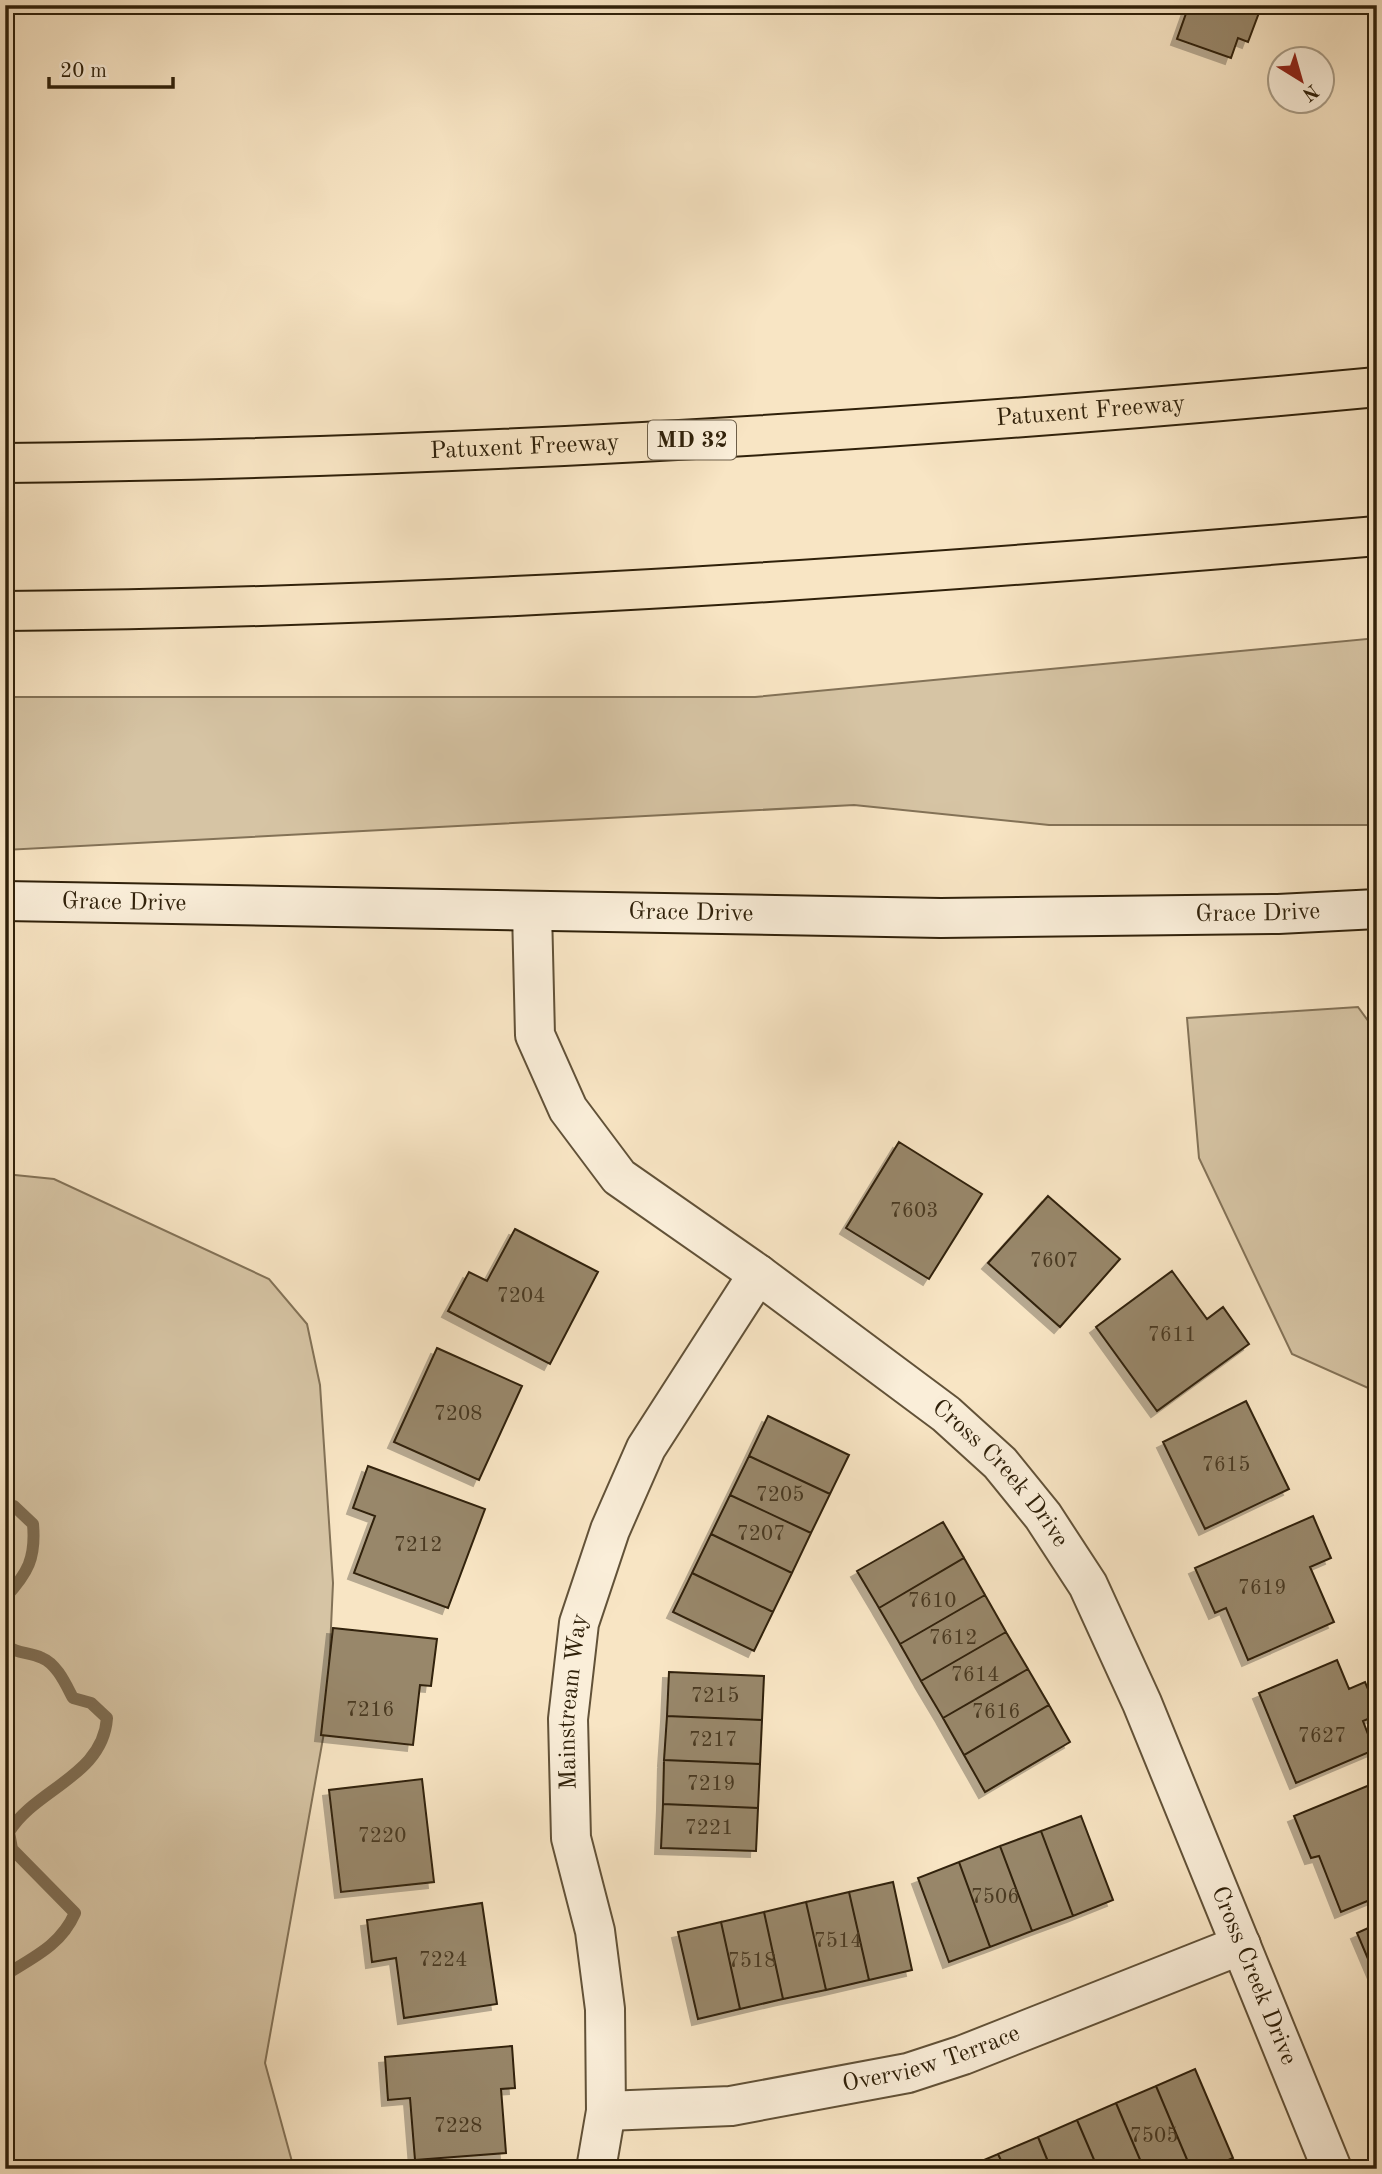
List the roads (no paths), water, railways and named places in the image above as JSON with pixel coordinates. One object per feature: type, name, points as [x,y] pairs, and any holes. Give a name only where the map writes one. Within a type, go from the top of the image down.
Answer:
[{"type":"highway","name":"Patuxent Freeway","points":[[5,463],[422,455],[676,441],[1101,413],[1377,387]]},
{"type":"highway","points":[[5,611],[406,602],[710,588],[1377,536]]},
{"type":"street","name":"Grace Drive","points":[[5,901],[941,918],[1290,914],[1377,909]]},
{"type":"street","name":"Cross Creek Drive","points":[[532,911],[535,1035],[568,1109],[619,1177],[758,1274],[946,1414],[1000,1463],[1043,1516],[1088,1585],[1137,1691],[1332,2169]]},
{"type":"street","name":"Mainstream Way","points":[[596,2169],[606,2110],[603,1996],[595,1931],[572,1838],[568,1719],[579,1623],[610,1530],[646,1448],[758,1274]]},
{"type":"street","name":"Overview Terrace","points":[[606,2110],[731,2106],[908,2073],[963,2055],[1241,1945]]},
{"type":"waterway","points":[[5,1504],[14,1506],[33,1524],[34,1536],[32,1556],[25,1573],[5,1598]]},
{"type":"waterway","points":[[5,1644],[14,1650],[47,1661],[60,1675],[73,1698],[91,1703],[107,1718],[103,1738],[94,1754],[66,1781],[35,1804],[9,1832],[12,1849],[75,1913],[54,1942],[5,1975]]}]
